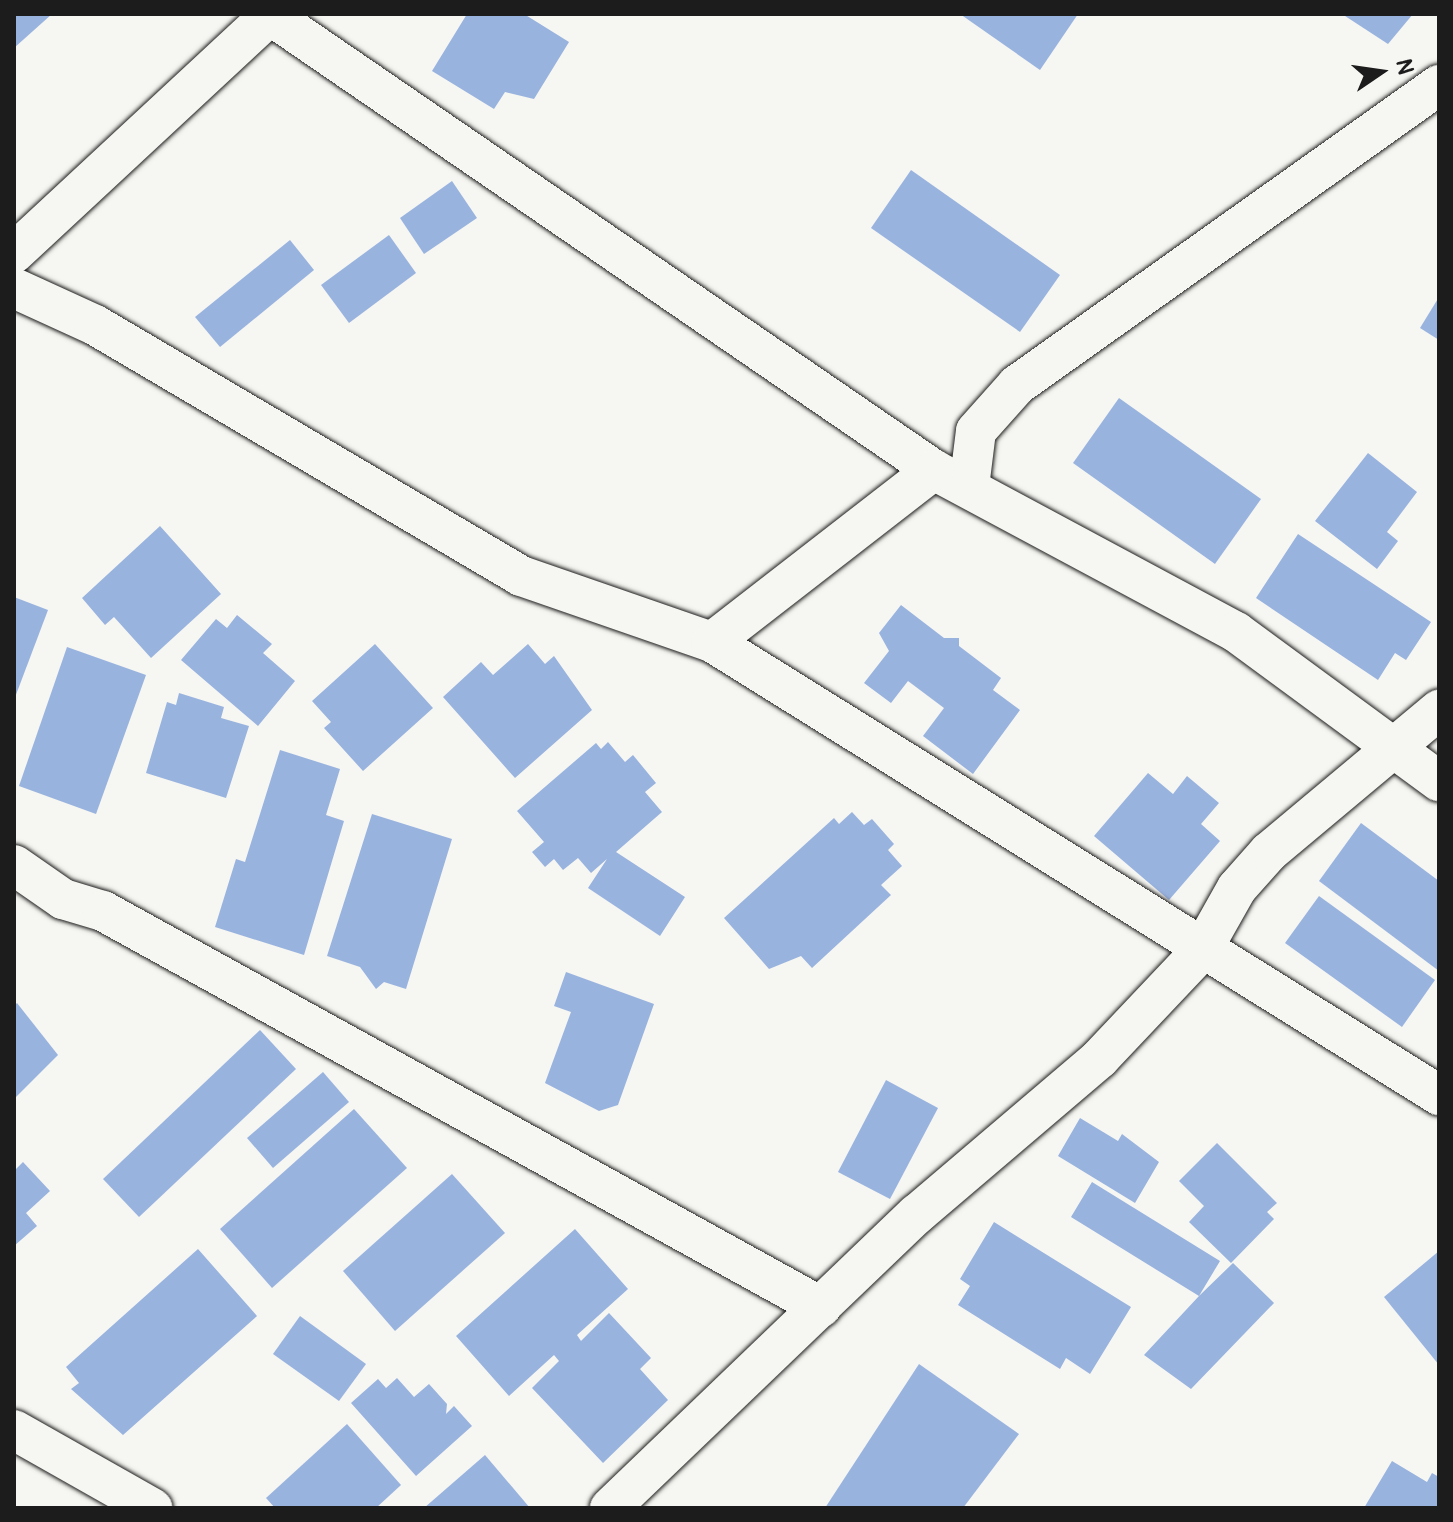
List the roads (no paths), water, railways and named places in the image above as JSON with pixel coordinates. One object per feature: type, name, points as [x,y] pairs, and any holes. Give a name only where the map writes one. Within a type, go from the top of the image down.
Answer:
[{"type":"street","points":[[14,253],[271,14],[934,470],[1236,632],[1439,781]]},
{"type":"street","points":[[969,487],[976,431],[1017,385],[1439,85]]},
{"type":"street","points":[[14,288],[95,325],[521,576],[712,642],[1016,825],[1202,950],[1439,1095]]},
{"type":"street","points":[[712,642],[934,470]]},
{"type":"street","points":[[621,1505],[821,1307],[1099,1059],[1202,950],[1237,888],[1269,852],[1439,710]]},
{"type":"street","points":[[14,865],[63,899],[103,911],[821,1307]]},
{"type":"street","points":[[14,1430],[152,1508]]}]
